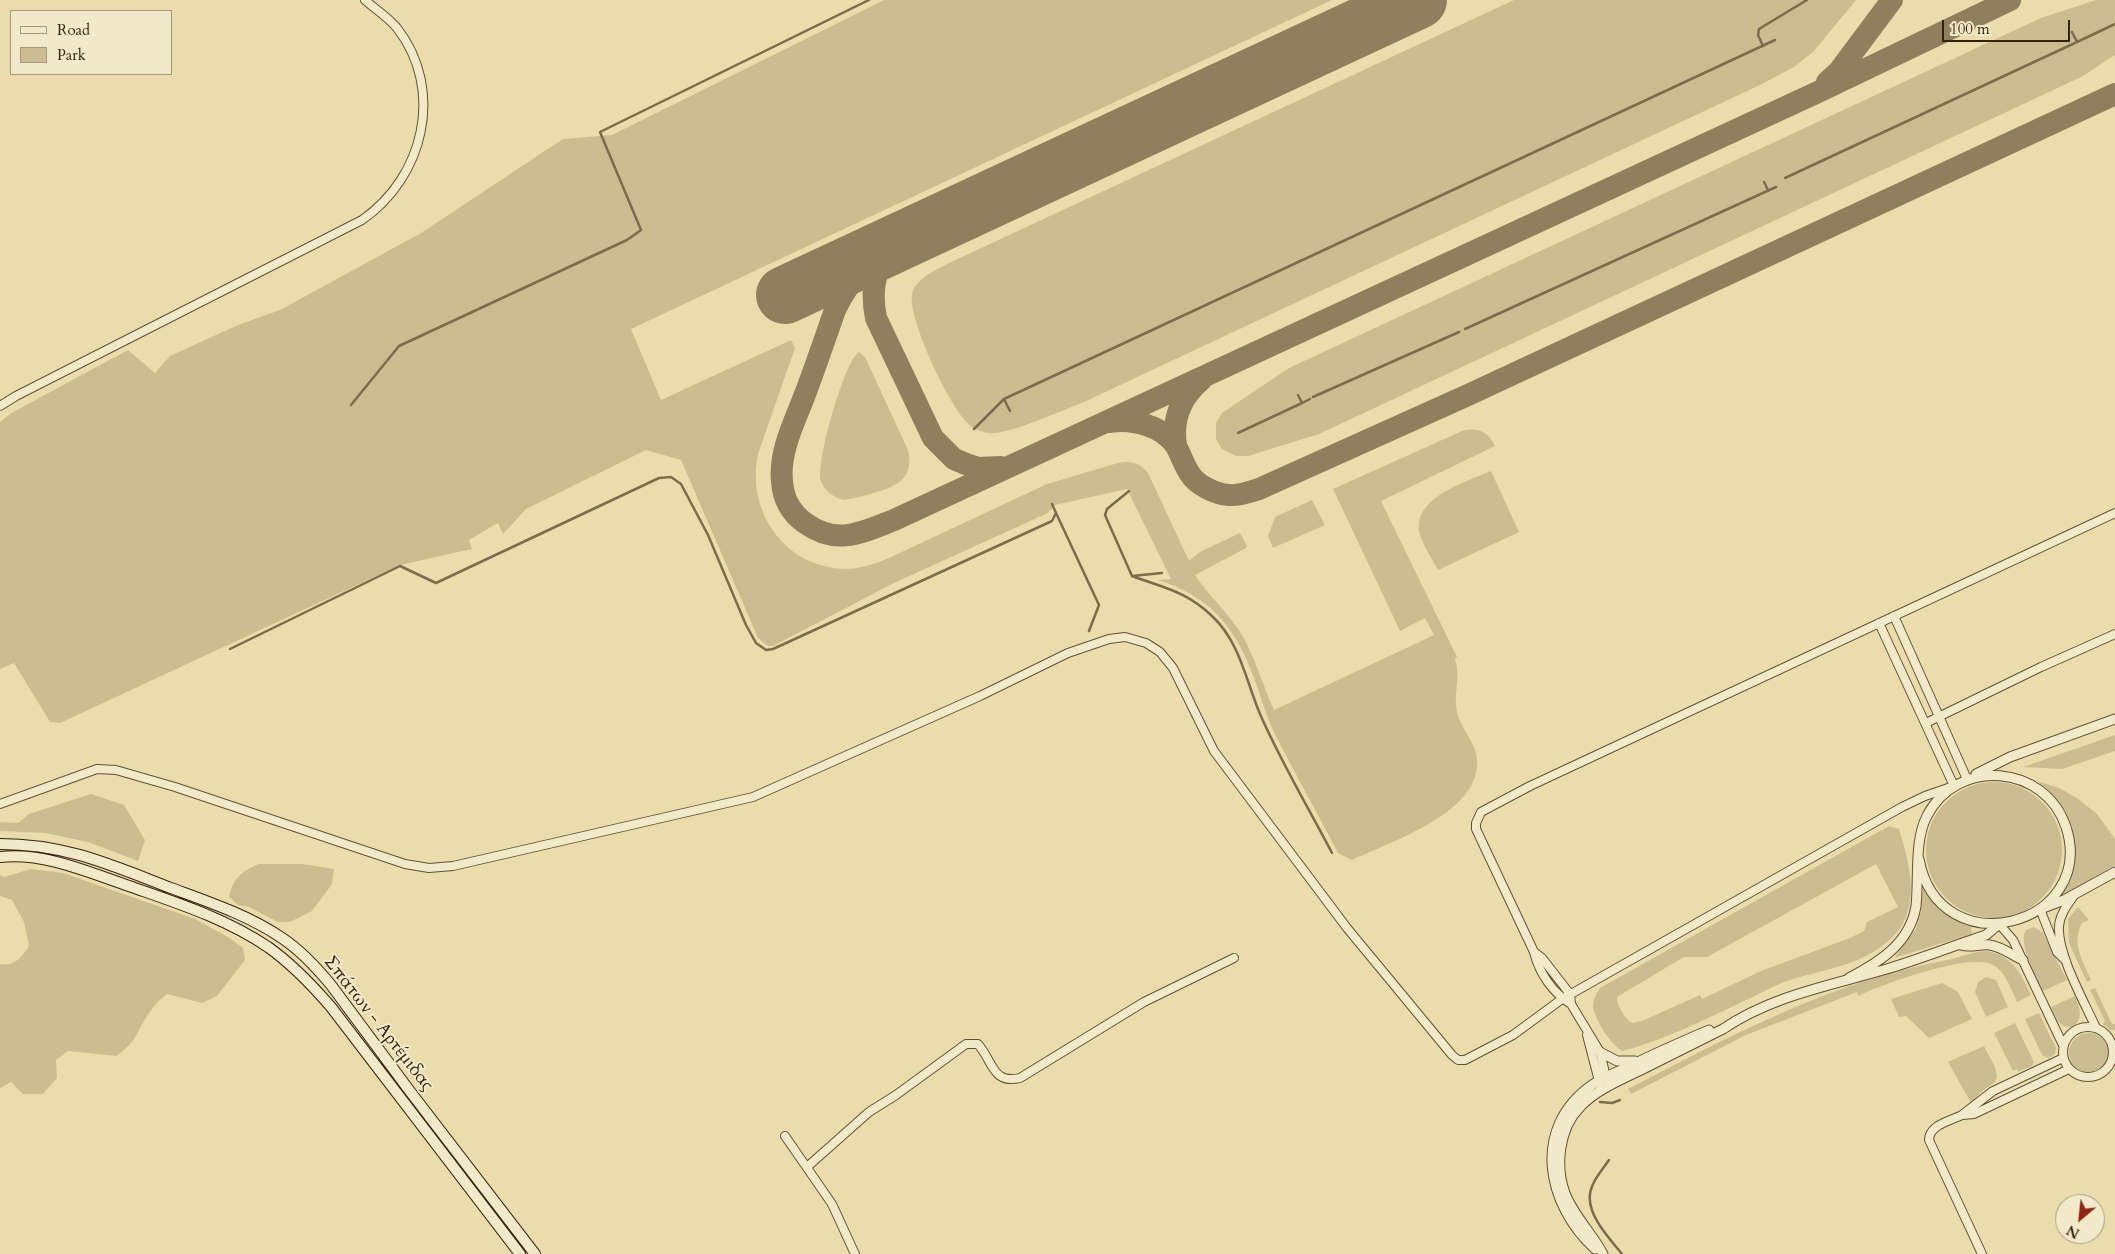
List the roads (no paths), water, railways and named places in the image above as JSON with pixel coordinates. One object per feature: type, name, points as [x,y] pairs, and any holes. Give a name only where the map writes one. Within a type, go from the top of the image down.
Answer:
[{"type":"main road","name":"Σπάτων - Αρτέμιδας","points":[[0,844],[46,847],[88,857],[235,912],[284,939],[319,970],[331,985],[409,1090],[536,1254]]},
{"type":"main road","name":"Σπάτων - Αρτέμιδας","points":[[0,857],[41,859],[76,868],[196,910],[226,923],[281,957],[305,977],[331,1007],[520,1254]]},
{"type":"street","points":[[0,406],[16,396],[362,220],[391,194],[405,174],[417,148],[423,118],[421,85],[417,67],[406,42],[395,26],[365,0]]},
{"type":"street","points":[[1571,1004],[1556,993],[1536,962],[1534,952],[1476,828],[1480,812],[1530,786],[2115,513]]},
{"type":"street","points":[[1894,616],[1967,779]]},
{"type":"street","points":[[1879,623],[1953,786]]},
{"type":"street","points":[[1926,723],[2041,667],[2115,634]]},
{"type":"street","points":[[0,804],[97,769],[116,770],[174,786],[405,864],[439,868],[508,854],[753,797],[980,696],[1068,654],[1100,641],[1124,637],[1146,643],[1168,660],[1174,668],[1214,751],[1348,928],[1452,1055],[1458,1060],[1465,1060],[1513,1035],[1570,994],[1902,807],[1953,786],[2010,757],[2115,719]]},
{"type":"street","points":[[1967,779],[1991,774],[2018,778],[2042,792],[2059,812],[2068,837],[2068,864],[2058,889],[2040,909]]},
{"type":"street","points":[[1849,978],[1879,962],[1906,935],[1915,916],[1920,836],[1924,820],[1936,801],[1953,786]]},
{"type":"street","points":[[1919,859],[1933,894],[1946,908],[1962,918],[1974,922],[1999,925],[2021,920],[2115,872]]},
{"type":"street","points":[[2075,894],[2066,906],[2059,925],[2062,948],[2096,1028]]},
{"type":"street","points":[[2040,909],[2057,952],[2067,962]]},
{"type":"street","points":[[1602,1254],[1592,1246],[1562,1206],[1553,1180],[1552,1163],[1557,1131],[1569,1107],[1585,1090],[1723,1029],[1735,1021],[1791,996],[1849,978],[1890,968],[1986,935],[1999,925]]},
{"type":"street","points":[[1999,925],[2013,940],[2024,960],[2063,1045],[2063,1058],[2069,1069],[2077,1075],[2092,1077],[2101,1074],[2108,1067],[2113,1054],[2112,1044],[2106,1034],[2096,1028],[2079,1028],[2069,1035],[2063,1045]]},
{"type":"street","points":[[1958,944],[1968,947],[1995,946],[2024,960]]},
{"type":"street","points":[[1534,952],[1542,958],[1570,994],[1571,1004],[1600,1052],[1604,1083]]},
{"type":"street","points":[[807,1167],[869,1112],[896,1095],[966,1044],[978,1044],[999,1076],[1007,1080],[1020,1078],[1144,1002],[1234,958]]},
{"type":"street","points":[[1604,1083],[1640,1061],[1720,1024],[1735,1021]]},
{"type":"street","points":[[1584,1026],[1604,1083]]},
{"type":"street","points":[[1600,1052],[1617,1061],[1640,1061]]},
{"type":"street","points":[[1962,1116],[1993,1091],[2063,1058]]},
{"type":"street","points":[[1982,1254],[1929,1140],[1929,1135],[1934,1128],[1962,1116],[1974,1114],[2069,1069]]},
{"type":"street","points":[[785,1136],[832,1204],[856,1254]]},
{"type":"waterway","points":[[351,405],[399,346],[627,240],[641,230],[600,132],[869,0]]},
{"type":"waterway","points":[[1763,46],[1758,35],[1759,29],[1807,0]]},
{"type":"waterway","points":[[2072,32],[2077,42],[2115,24]]},
{"type":"waterway","points":[[974,429],[1004,399],[1775,40]]},
{"type":"waterway","points":[[1785,178],[2077,42]]},
{"type":"waterway","points":[[1764,182],[1768,190]]},
{"type":"waterway","points":[[1465,329],[1776,187]]},
{"type":"waterway","points":[[1313,397],[1459,332]]},
{"type":"waterway","points":[[1298,395],[1302,403],[1310,399]]},
{"type":"waterway","points":[[1004,399],[1010,411]]},
{"type":"waterway","points":[[1238,433],[1302,403]]},
{"type":"waterway","points":[[230,649],[400,566],[436,583],[659,478],[671,477],[681,484],[708,535],[746,625],[756,643],[766,650],[773,649],[1052,521],[1056,513],[1052,504]]},
{"type":"waterway","points":[[1129,491],[1107,509],[1105,515],[1132,576],[1162,573]]},
{"type":"waterway","points":[[1056,513],[1099,605],[1089,631]]},
{"type":"waterway","points":[[1132,576],[1165,587],[1184,596],[1202,608],[1222,626],[1236,650],[1268,732],[1332,853]]},
{"type":"waterway","points":[[1600,1102],[1612,1103],[1620,1100]]},
{"type":"waterway","points":[[1609,1160],[1593,1185],[1590,1202],[1595,1218],[1605,1234],[1622,1254]]}]
